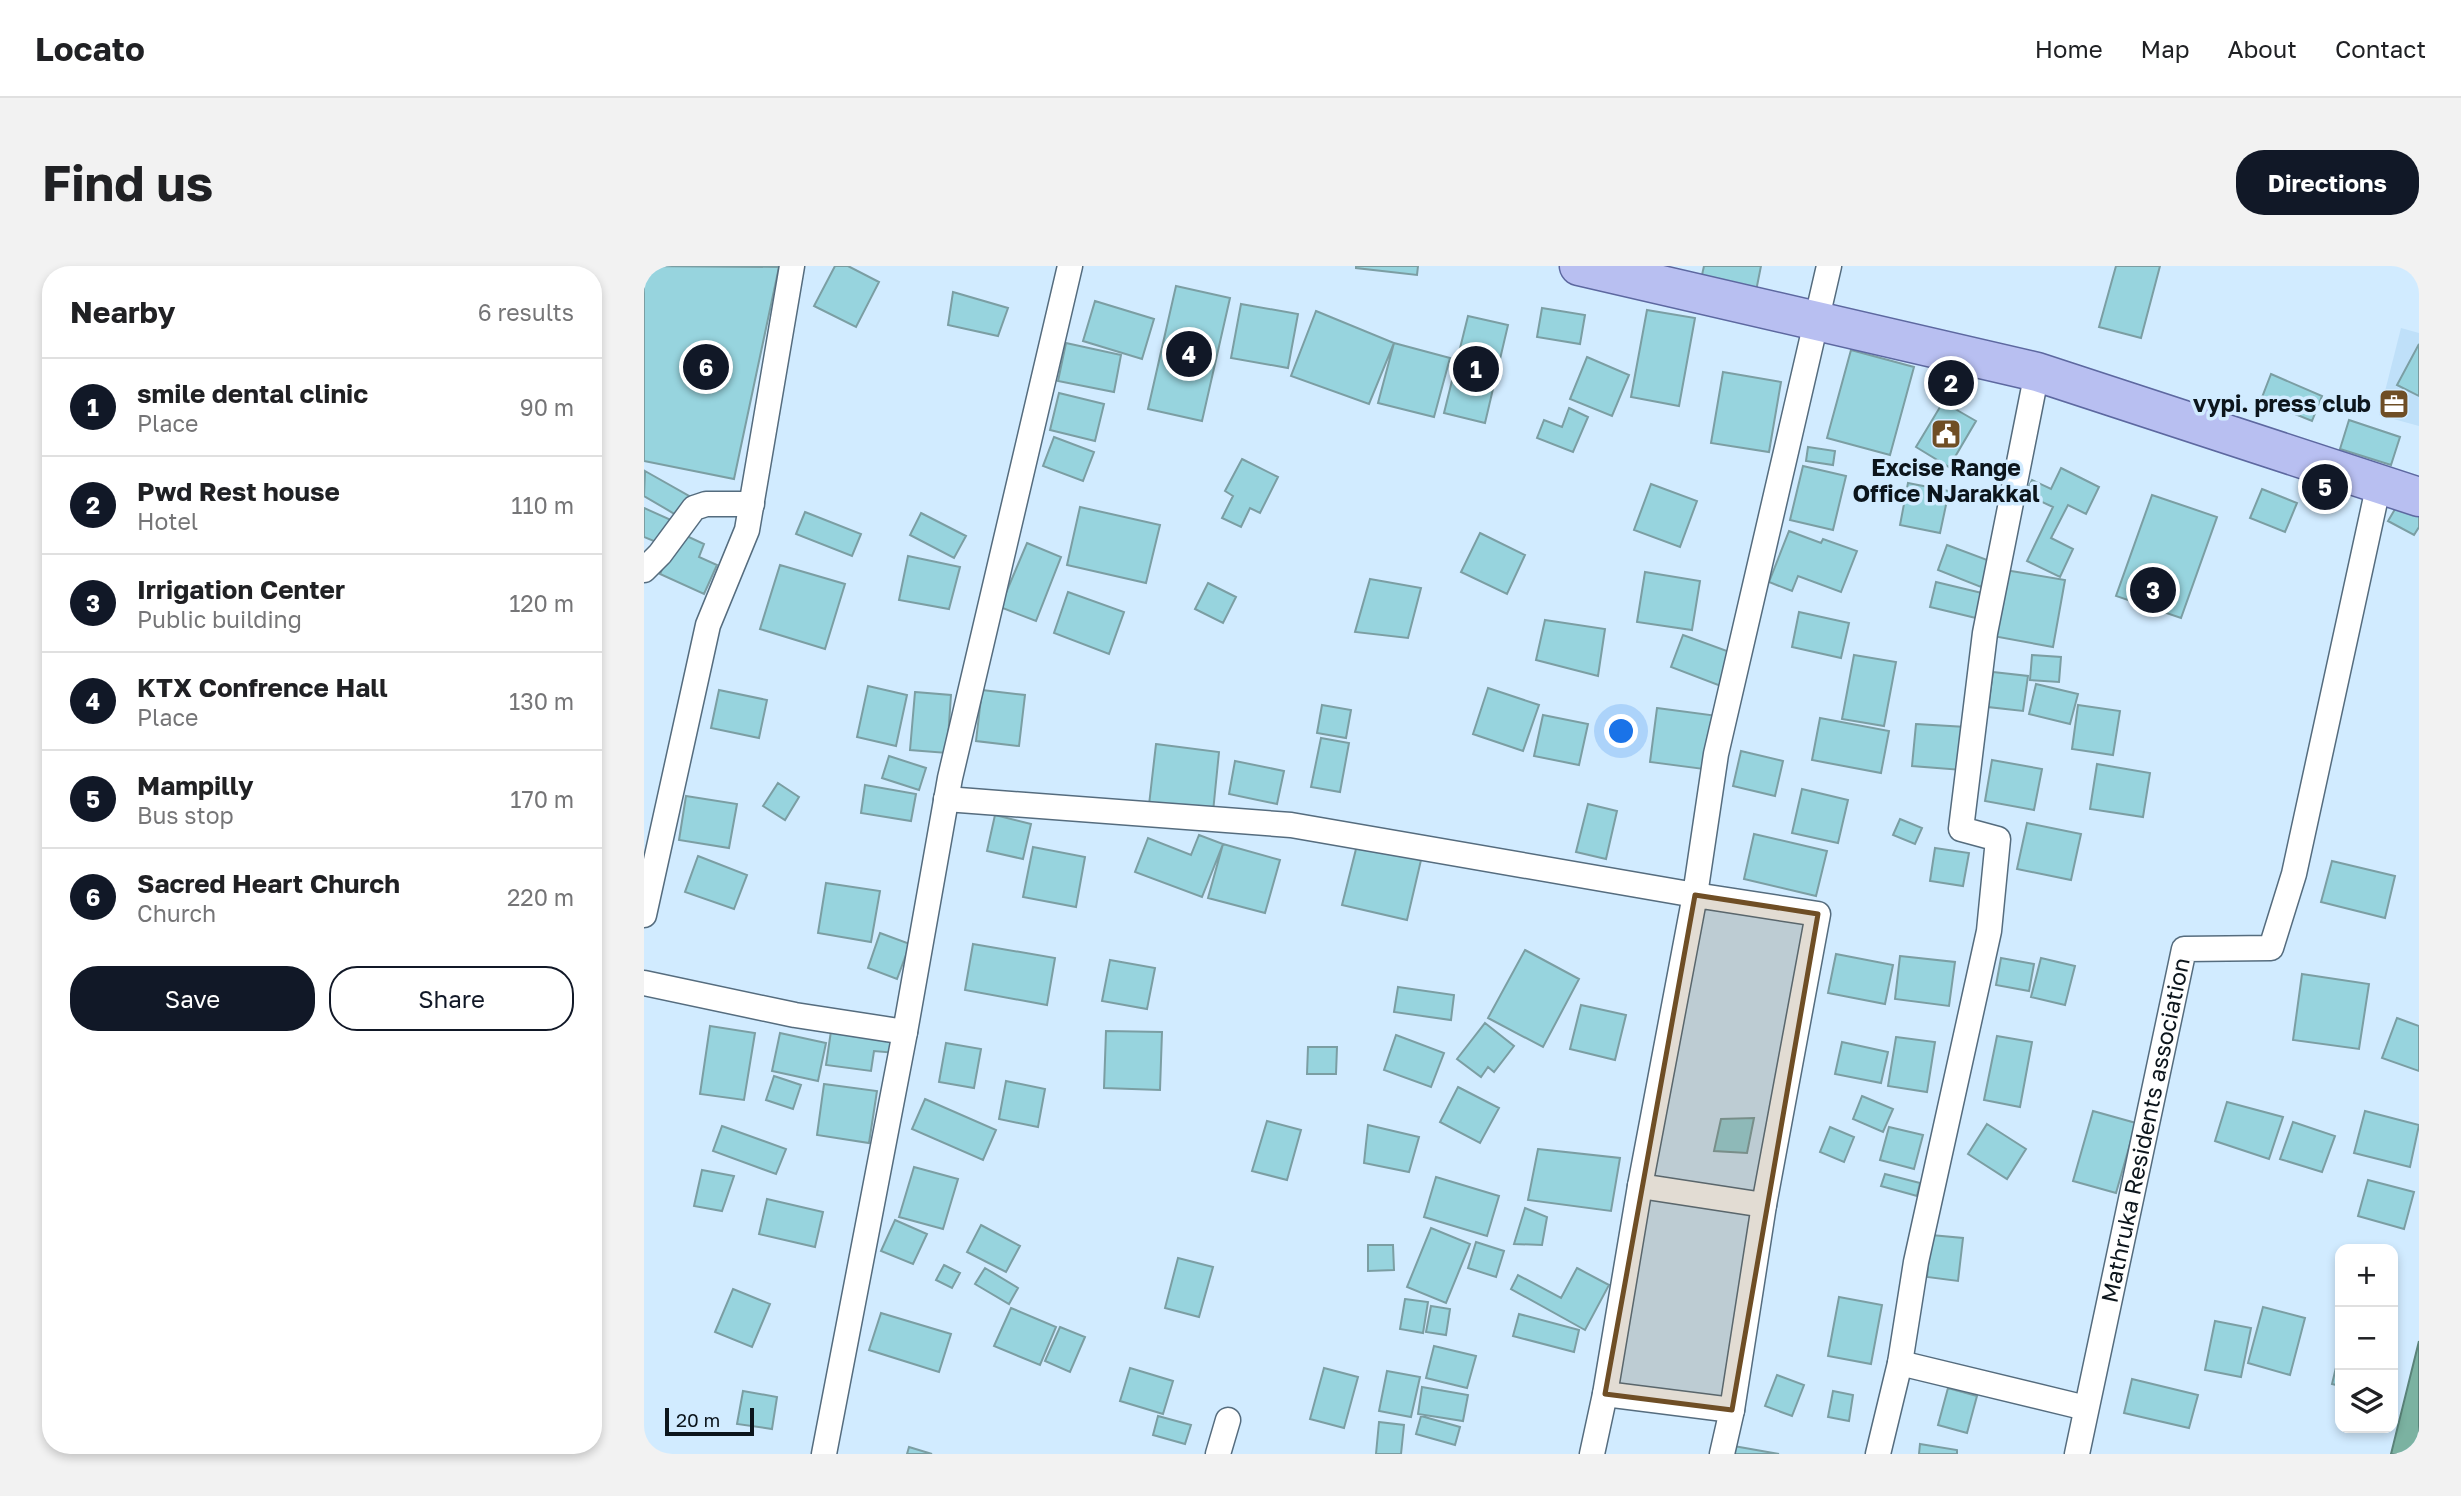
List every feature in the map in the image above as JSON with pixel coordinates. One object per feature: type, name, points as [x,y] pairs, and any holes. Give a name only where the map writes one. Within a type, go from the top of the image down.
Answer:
[{"type":"main road","points":[[1579,266],[2037,372],[2419,497]]},
{"type":"street","points":[[644,915],[648,879],[708,625],[747,530],[792,266]]},
{"type":"street","points":[[824,1454],[947,799],[1070,266]]},
{"type":"street","points":[[1592,1454],[1695,895],[1716,754],[1829,266]]},
{"type":"street","points":[[1878,1454],[1900,1363],[1916,1262],[1989,931],[1998,839],[1961,829],[1985,633],[2037,372]]},
{"type":"street","name":"Mathruka Residents association","points":[[2077,1454],[2184,949],[2272,948],[2294,874],[2379,483]]},
{"type":"street","points":[[644,570],[660,554],[694,508],[706,504],[752,504]]},
{"type":"street","points":[[947,799],[1291,825],[1818,914],[1723,1454]]},
{"type":"street","points":[[644,983],[795,1015],[905,1032]]},
{"type":"street","points":[[1640,1186],[1765,1205]]},
{"type":"street","points":[[1900,1363],[2086,1408]]},
{"type":"street","points":[[1605,1394],[1732,1409]]},
{"type":"street","points":[[1218,1454],[1228,1420]]},
{"type":"highlighted area","points":[[1695,895],[1818,914],[1732,1410],[1605,1394]]},
{"type":"shaded area","points":[[2401,328],[2419,333],[2419,426],[2379,415]]},
{"type":"shaded area","points":[[2419,1341],[2419,1454],[2391,1454]]},
{"type":"building","points":[[644,266],[779,267],[734,479],[644,461]]},
{"type":"building","points":[[835,266],[848,266],[879,282],[856,327],[814,306]]},
{"type":"building","points":[[1356,266],[1418,266],[1417,275]]},
{"type":"building","points":[[1704,266],[1761,266],[1755,296],[1700,284]]},
{"type":"building","points":[[2116,266],[2160,266],[2141,338],[2099,327]]},
{"type":"building","points":[[1176,286],[1230,298],[1202,421],[1148,409]]},
{"type":"building","points":[[953,292],[1008,308],[998,336],[948,325]]},
{"type":"building","points":[[1095,301],[1154,319],[1142,359],[1083,341]]},
{"type":"building","points":[[1241,304],[1298,314],[1288,368],[1231,358]]},
{"type":"building","points":[[1542,308],[1585,315],[1580,344],[1537,337]]},
{"type":"building","points":[[1647,310],[1695,318],[1679,406],[1631,397]]},
{"type":"building","points":[[1316,311],[1394,343],[1369,404],[1291,376]]},
{"type":"building","points":[[1468,316],[1508,325],[1485,423],[1444,413]]},
{"type":"building","points":[[1066,343],[1121,355],[1114,392],[1058,381]]},
{"type":"building","points":[[1394,343],[1450,358],[1434,417],[1378,403]]},
{"type":"building","points":[[2419,344],[2419,396],[2397,385]]},
{"type":"building","points":[[1851,350],[1914,367],[1890,455],[1827,438]]},
{"type":"building","points":[[1587,357],[1629,375],[1612,416],[1570,399]]},
{"type":"building","points":[[1723,372],[1781,382],[1769,452],[1711,443]]},
{"type":"building","points":[[2271,374],[2322,396],[2312,421],[2261,400]]},
{"type":"building","points":[[1059,393],[1104,404],[1095,441],[1050,430]]},
{"type":"building","name":"Excise Range Office NJarakkal","points":[[1943,402],[1976,421],[1949,467],[1916,447]]},
{"type":"building","points":[[1569,408],[1588,417],[1573,452],[1537,438],[1544,420],[1562,427]]},
{"type":"building","points":[[2349,420],[2400,437],[2391,465],[2340,449]]},
{"type":"building","points":[[1054,437],[1094,452],[1083,481],[1043,466]]},
{"type":"building","points":[[1808,447],[1835,451],[1833,465],[1806,461]]},
{"type":"building","points":[[1242,459],[1278,477],[1260,513],[1250,508],[1241,527],[1222,518],[1233,496],[1225,491]]},
{"type":"building","points":[[1803,466],[1846,476],[1833,530],[1790,520]]},
{"type":"building","points":[[2061,468],[2099,487],[2086,514],[2068,505],[2051,538],[2073,549],[2060,577],[2027,561],[2053,507],[2025,494],[2032,480],[2051,489]]},
{"type":"building","points":[[645,471],[689,496],[678,516],[644,496]]},
{"type":"building","points":[[1908,483],[1949,491],[1940,533],[1900,525]]},
{"type":"building","points":[[1651,484],[1697,501],[1680,547],[1634,530]]},
{"type":"building","points":[[2262,489],[2297,503],[2285,532],[2250,518]]},
{"type":"building","points":[[2152,495],[2217,517],[2181,618],[2116,596]]},
{"type":"building","points":[[2401,499],[2419,509],[2419,527],[2414,535],[2388,521]]},
{"type":"building","points":[[1080,507],[1160,525],[1146,583],[1067,565]]},
{"type":"building","points":[[644,508],[671,520],[661,544],[644,537]]},
{"type":"building","points":[[805,512],[861,534],[852,556],[796,534]]},
{"type":"building","points":[[921,513],[966,536],[954,558],[910,535]]},
{"type":"building","points":[[1789,531],[1821,543],[1823,539],[1857,551],[1841,592],[1798,576],[1792,591],[1769,582]]},
{"type":"building","points":[[678,532],[704,544],[699,557],[717,565],[704,594],[660,574]]},
{"type":"building","points":[[1480,533],[1525,555],[1507,594],[1461,572]]},
{"type":"building","points":[[1027,543],[1061,557],[1036,621],[1000,607]]},
{"type":"building","points":[[1947,545],[1990,561],[1981,587],[1938,570]]},
{"type":"building","points":[[908,556],[960,567],[949,609],[899,600]]},
{"type":"building","points":[[780,565],[845,584],[825,649],[760,629]]},
{"type":"building","points":[[2005,570],[2065,580],[2053,647],[1993,636]]},
{"type":"building","points":[[1645,572],[1700,581],[1692,630],[1637,622]]},
{"type":"building","points":[[1370,579],[1421,588],[1408,638],[1355,632]]},
{"type":"building","points":[[1936,582],[1982,593],[1976,618],[1930,607]]},
{"type":"building","points":[[1208,583],[1236,597],[1223,623],[1195,609]]},
{"type":"building","points":[[1068,592],[1124,612],[1109,654],[1054,633]]},
{"type":"building","points":[[1799,612],[1849,623],[1841,658],[1792,647]]},
{"type":"building","points":[[1545,620],[1605,629],[1598,676],[1536,660]]},
{"type":"building","points":[[1683,635],[1738,655],[1726,688],[1671,667]]},
{"type":"building","points":[[1854,655],[1896,662],[1884,726],[1842,719]]},
{"type":"building","points":[[2032,655],[2061,657],[2059,682],[2030,680]]},
{"type":"building","points":[[1993,672],[2028,676],[2023,711],[1988,707]]},
{"type":"building","points":[[2036,684],[2078,694],[2070,724],[2029,714]]},
{"type":"building","points":[[868,686],[907,695],[896,746],[857,737]]},
{"type":"building","points":[[1488,688],[1539,705],[1523,751],[1473,734]]},
{"type":"building","points":[[719,690],[767,700],[759,738],[711,728]]},
{"type":"building","points":[[982,690],[1025,695],[1019,746],[976,741]]},
{"type":"building","points":[[915,692],[951,695],[947,753],[910,750]]},
{"type":"building","points":[[1322,705],[1351,710],[1346,738],[1317,733]]},
{"type":"building","points":[[2078,705],[2120,711],[2113,755],[2072,749]]},
{"type":"building","points":[[1657,708],[1718,716],[1711,770],[1650,762]]},
{"type":"building","points":[[1543,715],[1588,724],[1579,765],[1534,756]]},
{"type":"building","points":[[1820,718],[1889,731],[1881,773],[1812,760]]},
{"type":"building","points":[[1916,724],[1966,727],[1962,770],[1912,766]]},
{"type":"building","points":[[1321,738],[1349,743],[1340,792],[1311,787]]},
{"type":"building","points":[[1156,744],[1219,752],[1213,812],[1149,805]]},
{"type":"building","points":[[1741,751],[1783,761],[1775,796],[1733,786]]},
{"type":"building","points":[[889,756],[926,768],[919,790],[882,778]]},
{"type":"building","points":[[1992,760],[2042,769],[2034,810],[1985,801]]},
{"type":"building","points":[[1235,761],[1284,771],[1277,804],[1229,794]]},
{"type":"building","points":[[2097,764],[2150,773],[2143,817],[2090,809]]},
{"type":"building","points":[[778,783],[799,797],[785,820],[763,806]]},
{"type":"building","points":[[865,785],[916,794],[911,821],[861,813]]},
{"type":"building","points":[[1802,789],[1848,800],[1838,843],[1792,833]]},
{"type":"building","points":[[686,796],[737,804],[729,848],[679,840]]},
{"type":"building","points":[[1588,804],[1617,811],[1606,859],[1576,852]]},
{"type":"building","points":[[995,815],[1031,824],[1023,859],[987,851]]},
{"type":"building","points":[[1900,819],[1922,828],[1915,844],[1893,835]]},
{"type":"building","points":[[2027,823],[2081,834],[2071,880],[2017,869]]},
{"type":"building","points":[[1754,834],[1827,851],[1816,896],[1744,879]]},
{"type":"building","points":[[1199,835],[1223,844],[1202,897],[1135,872],[1148,838],[1191,855]]},
{"type":"building","points":[[1223,844],[1280,860],[1265,913],[1208,898]]},
{"type":"building","points":[[1357,845],[1421,860],[1407,920],[1342,905]]},
{"type":"building","points":[[1033,847],[1085,857],[1076,907],[1023,897]]},
{"type":"building","points":[[1935,848],[1969,853],[1963,886],[1930,881]]},
{"type":"building","points":[[698,856],[747,875],[734,909],[685,892]]},
{"type":"building","points":[[2332,861],[2395,876],[2385,918],[2321,902]]},
{"type":"building","points":[[826,883],[880,891],[871,942],[818,933]]},
{"type":"building","points":[[880,933],[910,944],[897,979],[868,968]]},
{"type":"building","points":[[973,944],[1055,958],[1047,1005],[965,990]]},
{"type":"building","points":[[1525,950],[1579,979],[1543,1047],[1488,1018]]},
{"type":"building","points":[[1836,954],[1893,965],[1885,1004],[1828,993]]},
{"type":"building","points":[[1900,956],[1955,962],[1949,1006],[1895,999]]},
{"type":"building","points":[[2001,958],[2034,964],[2029,991],[1996,985]]},
{"type":"building","points":[[2041,958],[2075,966],[2065,1005],[2031,997]]},
{"type":"building","points":[[1110,960],[1155,968],[1147,1009],[1102,1001]]},
{"type":"building","points":[[2302,974],[2369,984],[2359,1049],[2293,1040]]},
{"type":"building","points":[[1398,987],[1454,995],[1451,1020],[1394,1012]]},
{"type":"building","points":[[1581,1005],[1626,1015],[1615,1060],[1570,1049]]},
{"type":"building","points":[[2397,1018],[2419,1026],[2419,1071],[2382,1058]]},
{"type":"building","points":[[1485,1023],[1514,1046],[1494,1072],[1488,1067],[1481,1077],[1457,1059]]},
{"type":"building","points":[[710,1026],[755,1033],[744,1100],[700,1094]]},
{"type":"building","points":[[831,1031],[898,1041],[896,1053],[874,1051],[871,1071],[826,1065]]},
{"type":"building","points":[[1106,1031],[1162,1032],[1160,1090],[1104,1088]]},
{"type":"building","points":[[780,1033],[826,1043],[818,1081],[772,1071]]},
{"type":"building","points":[[1396,1035],[1444,1053],[1431,1087],[1384,1070]]},
{"type":"building","points":[[1997,1036],[2032,1042],[2020,1107],[1984,1100]]},
{"type":"building","points":[[1896,1037],[1935,1042],[1927,1092],[1888,1086]]},
{"type":"building","points":[[1842,1042],[1888,1052],[1881,1083],[1835,1074]]},
{"type":"building","points":[[946,1043],[981,1049],[974,1088],[939,1082]]},
{"type":"building","points":[[1308,1047],[1337,1047],[1336,1074],[1307,1074]]},
{"type":"building","points":[[774,1076],[801,1085],[793,1109],[766,1100]]},
{"type":"building","points":[[1006,1081],[1045,1089],[1038,1127],[999,1119]]},
{"type":"building","points":[[824,1084],[877,1091],[869,1143],[817,1135]]},
{"type":"building","points":[[1458,1087],[1499,1108],[1480,1143],[1440,1122]]},
{"type":"building","points":[[1862,1096],[1893,1109],[1883,1132],[1853,1119]]},
{"type":"building","points":[[925,1099],[996,1130],[983,1160],[912,1129]]},
{"type":"building","points":[[2227,1102],[2283,1117],[2269,1159],[2215,1141]]},
{"type":"building","points":[[2093,1111],[2136,1123],[2116,1193],[2073,1181]]},
{"type":"building","points":[[2365,1111],[2419,1125],[2410,1167],[2354,1153]]},
{"type":"building","points":[[1754,1118],[1747,1153],[1714,1151],[1721,1119]]},
{"type":"building","points":[[1267,1121],[1301,1130],[1287,1180],[1252,1171]]},
{"type":"building","points":[[2293,1122],[2335,1136],[2322,1172],[2280,1159]]},
{"type":"building","points":[[1987,1124],[2026,1149],[2007,1179],[1968,1154]]},
{"type":"building","points":[[1368,1125],[1419,1137],[1409,1172],[1364,1163]]},
{"type":"building","points":[[722,1126],[786,1149],[776,1174],[713,1151]]},
{"type":"building","points":[[1830,1127],[1854,1137],[1844,1162],[1820,1152]]},
{"type":"building","points":[[1889,1127],[1923,1135],[1914,1169],[1880,1160]]},
{"type":"building","points":[[1538,1149],[1620,1158],[1611,1211],[1528,1200]]},
{"type":"building","points":[[914,1167],[958,1179],[943,1229],[899,1217]]},
{"type":"building","points":[[702,1170],[734,1176],[722,1211],[694,1206]]},
{"type":"building","points":[[1885,1174],[1920,1183],[1917,1196],[1881,1186]]},
{"type":"building","points":[[1436,1177],[1499,1196],[1487,1236],[1424,1217]]},
{"type":"building","points":[[2368,1180],[2414,1192],[2404,1229],[2358,1216]]},
{"type":"building","points":[[767,1199],[823,1212],[815,1247],[759,1234]]},
{"type":"building","points":[[1525,1208],[1547,1217],[1542,1245],[1514,1244]]},
{"type":"building","points":[[895,1220],[927,1234],[913,1264],[881,1251]]},
{"type":"building","points":[[981,1225],[1020,1246],[1006,1272],[967,1252]]},
{"type":"building","points":[[1431,1228],[1470,1244],[1446,1303],[1407,1287]]},
{"type":"building","points":[[1931,1235],[1963,1238],[1958,1281],[1927,1277]]},
{"type":"building","points":[[1476,1242],[1504,1251],[1496,1277],[1468,1268]]},
{"type":"building","points":[[1368,1245],[1393,1245],[1394,1270],[1368,1271]]},
{"type":"building","points":[[1178,1258],[1213,1267],[1199,1317],[1165,1308]]},
{"type":"building","points":[[944,1265],[960,1273],[952,1288],[936,1280]]},
{"type":"building","points":[[985,1268],[1018,1288],[1009,1304],[975,1284]]},
{"type":"building","points":[[1577,1268],[1609,1285],[1585,1330],[1511,1289],[1518,1275],[1561,1298]]},
{"type":"building","points":[[733,1289],[770,1304],[752,1347],[715,1332]]},
{"type":"building","points":[[1839,1297],[1882,1305],[1871,1364],[1828,1356]]},
{"type":"building","points":[[1405,1299],[1428,1302],[1423,1333],[1400,1329]]},
{"type":"building","points":[[1431,1306],[1450,1309],[1446,1335],[1426,1332]]},
{"type":"building","points":[[2263,1307],[2305,1318],[2290,1375],[2248,1363]]},
{"type":"building","points":[[1011,1308],[1056,1327],[1040,1365],[994,1346]]},
{"type":"building","points":[[881,1313],[951,1334],[939,1372],[869,1350]]},
{"type":"building","points":[[1519,1314],[1579,1330],[1574,1352],[1513,1336]]},
{"type":"building","points":[[2215,1321],[2251,1328],[2241,1377],[2205,1370]]},
{"type":"building","points":[[1060,1327],[1085,1337],[1070,1372],[1045,1361]]},
{"type":"building","points":[[1434,1346],[1476,1356],[1467,1388],[1426,1378]]},
{"type":"building","points":[[1130,1368],[1173,1381],[1163,1414],[1120,1401]]},
{"type":"building","points":[[1324,1368],[1358,1377],[1344,1428],[1310,1419]]},
{"type":"building","points":[[1387,1371],[1420,1377],[1411,1417],[1379,1411]]},
{"type":"building","points":[[1777,1375],[1804,1385],[1792,1416],[1765,1406]]},
{"type":"building","points":[[2132,1379],[2198,1395],[2189,1428],[2124,1413]]},
{"type":"building","points":[[1422,1387],[1468,1395],[1463,1421],[1418,1414]]},
{"type":"building","points":[[1948,1388],[1977,1396],[1967,1433],[1938,1425]]},
{"type":"building","points":[[743,1391],[777,1397],[772,1429],[737,1424]]},
{"type":"building","points":[[1833,1391],[1853,1395],[1849,1421],[1828,1417]]},
{"type":"building","points":[[1158,1416],[1191,1425],[1185,1444],[1153,1435]]},
{"type":"building","points":[[1421,1416],[1460,1427],[1455,1445],[1416,1434]]},
{"type":"building","points":[[1379,1422],[1404,1425],[1401,1454],[1376,1454]]},
{"type":"building","points":[[1920,1444],[1957,1450],[1957,1454],[1919,1454]]},
{"type":"building","points":[[1728,1445],[1779,1454],[1726,1454]]},
{"type":"building","points":[[909,1447],[932,1454],[907,1454]]},
{"type":"place","name":"KTX Confrence Hall","points":[[1189,354]]},
{"type":"place","name":"Sacred Heart Church","points":[[706,367]]},
{"type":"place","name":"smile dental clinic","points":[[1476,369]]},
{"type":"place","name":"Pwd Rest house","points":[[1951,383]]},
{"type":"place","name":"vypi. press club","points":[[2394,404]]},
{"type":"place","name":"Excise Range Office NJarakkal","points":[[1946,434]]},
{"type":"place","name":"Mampilly","points":[[2325,487]]},
{"type":"place","name":"Irrigation Center","points":[[2153,590]]}]
